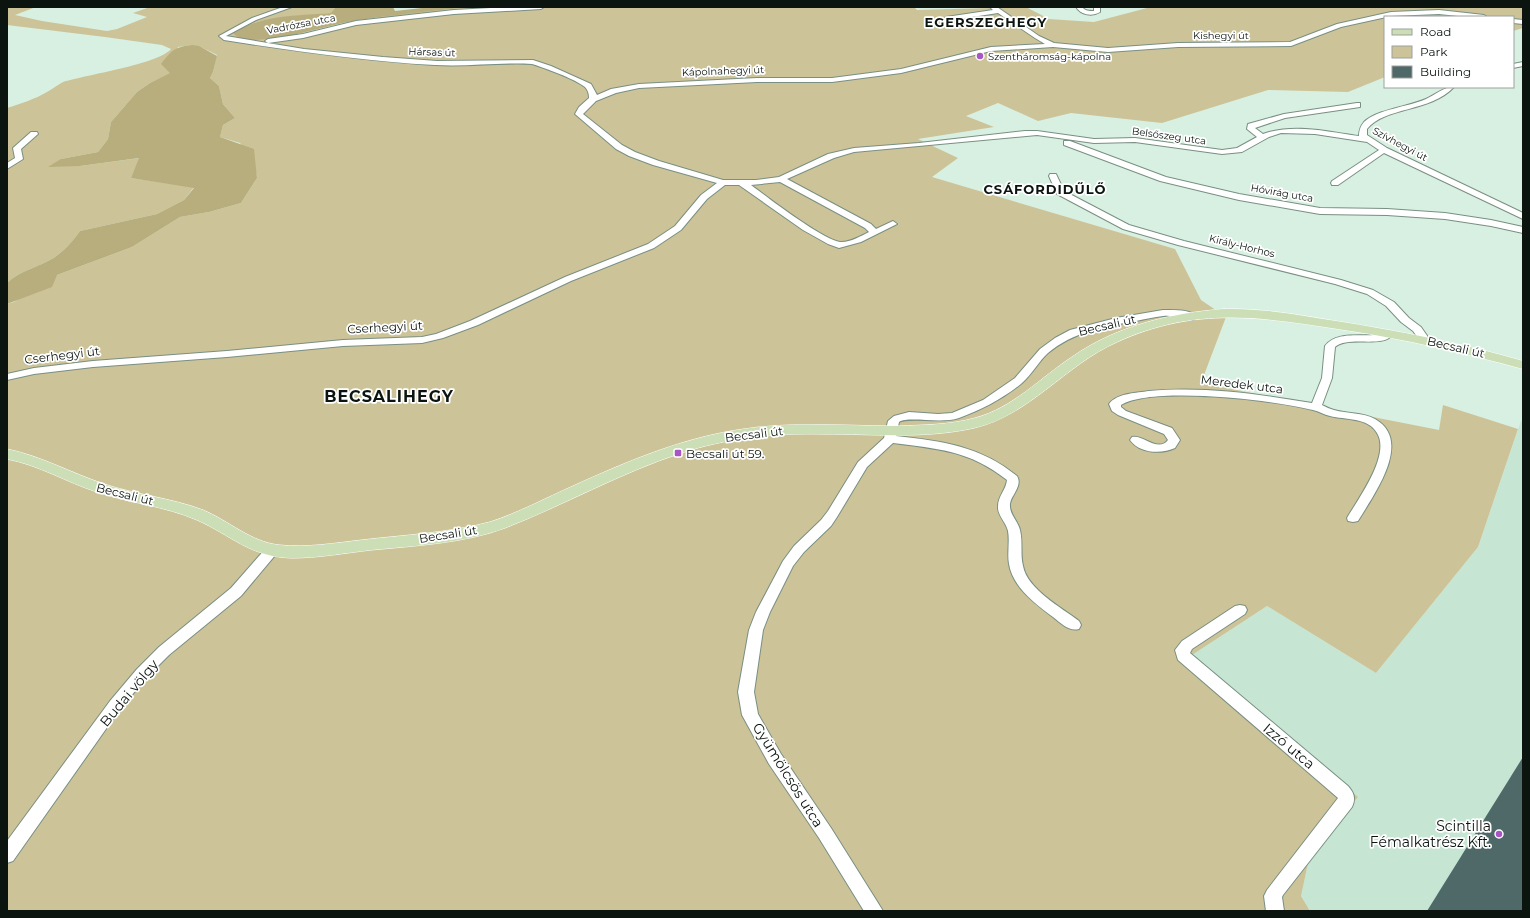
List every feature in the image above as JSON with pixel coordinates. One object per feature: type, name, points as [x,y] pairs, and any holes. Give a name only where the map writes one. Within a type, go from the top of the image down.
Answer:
[{"type":"main road","name":"Becsali út","points":[[7,454],[35,461],[100,488],[192,512],[213,521],[249,542],[272,550],[297,552],[428,538],[477,530],[512,519],[642,462],[689,445],[738,434],[785,430],[890,435],[949,428],[991,419],[1005,413],[1060,370],[1096,347],[1124,334],[1193,317],[1223,313],[1256,314],[1425,340],[1470,349],[1523,365]]},
{"type":"street","name":"Hársas út","points":[[289,7],[254,18],[222,36],[224,38],[304,51],[418,62],[533,62],[549,67],[588,86],[593,94],[593,99]]},
{"type":"street","name":"Vadrózsa utca","points":[[256,43],[303,36],[356,23],[439,13],[541,7]]},
{"type":"street","name":"Kishegyi út","points":[[993,7],[1037,37],[1053,45],[1108,50],[1178,45],[1291,44],[1331,28],[1372,17],[1391,14],[1448,10],[1479,16]]},
{"type":"street","points":[[1079,7],[1082,12],[1090,13],[1097,12],[1097,7]]},
{"type":"street","points":[[946,19],[999,11]]},
{"type":"street","name":"Kápolnahegyi út","points":[[1047,135],[1037,132],[919,145],[854,150],[831,156],[781,179],[742,183],[723,182],[656,164],[638,157],[619,147],[579,114],[582,109],[593,99],[626,89],[652,85],[778,79],[832,80],[854,78],[908,69],[991,49],[1053,45]]},
{"type":"street","name":"Szívhegyi út","points":[[1448,88],[1420,105],[1393,111],[1373,119],[1362,131],[1363,136],[1384,150],[1523,216]]},
{"type":"street","points":[[1262,137],[1251,129],[1251,126],[1284,116],[1357,105]]},
{"type":"street","name":"Belsőszeg utca","points":[[1047,135],[1094,141],[1135,140],[1222,152],[1239,150],[1262,137],[1276,132],[1297,130],[1368,140]]},
{"type":"street","points":[[7,167],[19,159],[17,148],[34,134]]},
{"type":"street","name":"Hóvirág utca","points":[[1047,135],[1163,179],[1239,197],[1320,211],[1387,212],[1445,216],[1491,223],[1523,230]]},
{"type":"street","points":[[1335,183],[1384,150]]},
{"type":"street","name":"Király-Horhos","points":[[1053,176],[1060,192],[1126,227],[1182,243],[1338,282],[1380,297],[1390,304],[1405,320],[1417,329],[1425,340]]},
{"type":"street","points":[[781,179],[868,226],[874,232]]},
{"type":"street","name":"Cserhegyi út","points":[[7,377],[34,371],[93,364],[227,354],[254,350],[343,343],[422,340],[439,336],[474,323],[568,279],[657,243],[678,228],[704,196],[723,182]]},
{"type":"street","points":[[742,183],[813,232],[840,246],[851,243],[893,224]]},
{"type":"street","name":"Becsali út","points":[[890,435],[894,421],[903,415],[938,418],[967,412],[987,402],[1019,380],[1044,351],[1059,340],[1074,332],[1116,321],[1163,313],[1184,314],[1193,317]]},
{"type":"street","name":"Becsali út","points":[[1316,407],[1327,378],[1330,346],[1341,340],[1383,337],[1389,334]]},
{"type":"street","name":"Meredek utca","points":[[1136,440],[1152,448],[1158,449],[1171,445],[1174,440],[1172,435],[1168,432],[1122,413],[1116,409],[1115,404],[1132,396],[1187,391],[1228,393],[1316,407]]},
{"type":"street","points":[[1316,407],[1330,412],[1372,422],[1380,427],[1386,436],[1386,448],[1378,476],[1353,518]]},
{"type":"street","points":[[890,435],[970,452],[996,465],[1013,479],[1013,485],[1004,505],[1004,510],[1014,528],[1015,560],[1017,571],[1025,585],[1074,625]]},
{"type":"street","name":"Gyümölcsös utca","points":[[874,911],[760,734],[750,715],[746,692],[756,630],[763,612],[788,564],[799,549],[826,523],[833,514],[862,465],[890,435]]},
{"type":"street","name":"Budai völgy","points":[[7,855],[115,705],[142,673],[164,652],[236,592],[272,550]]},
{"type":"street","name":"Izzó utca","points":[[1240,610],[1187,645],[1182,650],[1183,656],[1346,796],[1346,802],[1277,889],[1273,896],[1275,911]]},
{"type":"shaded area","points":[[336,7],[393,7],[395,11],[431,7],[471,7],[353,21],[278,38],[252,40],[244,39],[233,33],[256,22],[280,17],[331,13]]},
{"type":"shaded area","points":[[192,45],[199,46],[217,56],[210,78],[219,86],[223,104],[235,118],[223,125],[220,137],[254,149],[257,178],[241,203],[209,212],[180,217],[132,247],[57,275],[52,287],[7,304],[7,283],[11,279],[43,264],[62,252],[80,231],[157,214],[184,200],[194,188],[131,178],[139,158],[80,166],[48,167],[61,159],[98,152],[108,139],[111,122],[137,92],[150,83],[170,73],[161,64],[168,55],[178,48]]},
{"type":"shaded area","points":[[1521,421],[1523,422],[1523,911],[1310,911],[1301,896],[1310,854],[1192,655],[1267,606],[1376,673],[1478,547]]},
{"type":"green space","points":[[7,7],[36,7],[15,15],[42,21],[107,31],[117,29],[147,17],[133,13],[150,7],[336,7],[332,13],[276,18],[244,26],[296,35],[352,22],[397,14],[471,7],[914,7],[917,10],[1026,7],[1049,19],[1094,22],[1147,8],[1145,7],[1523,7],[1523,28],[1514,31],[1514,16],[1384,16],[1384,77],[1348,92],[1268,90],[1162,123],[1071,113],[1038,121],[998,103],[966,116],[994,127],[918,139],[958,158],[932,177],[1175,249],[1201,300],[1226,317],[1201,383],[1439,430],[1443,405],[1518,429],[1478,547],[1376,673],[1267,606],[1192,655],[1358,797],[1310,854],[1301,896],[1310,911],[7,911],[7,304],[14,302],[57,275],[132,247],[180,217],[209,212],[241,203],[257,178],[255,165],[240,143],[220,137],[223,125],[235,118],[223,104],[219,86],[210,78],[217,55],[198,47],[178,47],[171,73],[150,83],[137,92],[111,122],[108,139],[98,152],[61,159],[80,166],[140,158],[131,178],[194,187],[184,200],[157,214],[80,231],[62,252],[43,264],[21,273],[7,283],[7,108],[38,97],[63,82],[152,60],[171,49],[162,45],[7,25]]},
{"type":"building","name":"Scintilla Fémalkatrész Kft.","points":[[1523,757],[1523,911],[1427,911]]},
{"type":"place","name":"Szentháromság-kápolna","points":[[980,56]]},
{"type":"place","name":"Becsali út 59.","points":[[678,453]]},
{"type":"place","name":"Scintilla Fémalkatrész Kft.","points":[[1499,834]]},
{"type":"district","name":"EGERSZEGHEGY","points":[[986,22]]},
{"type":"district","name":"CSÁFORDIDŰLŐ","points":[[1045,189]]},
{"type":"district","name":"BECSALIHEGY","points":[[389,396]]}]
